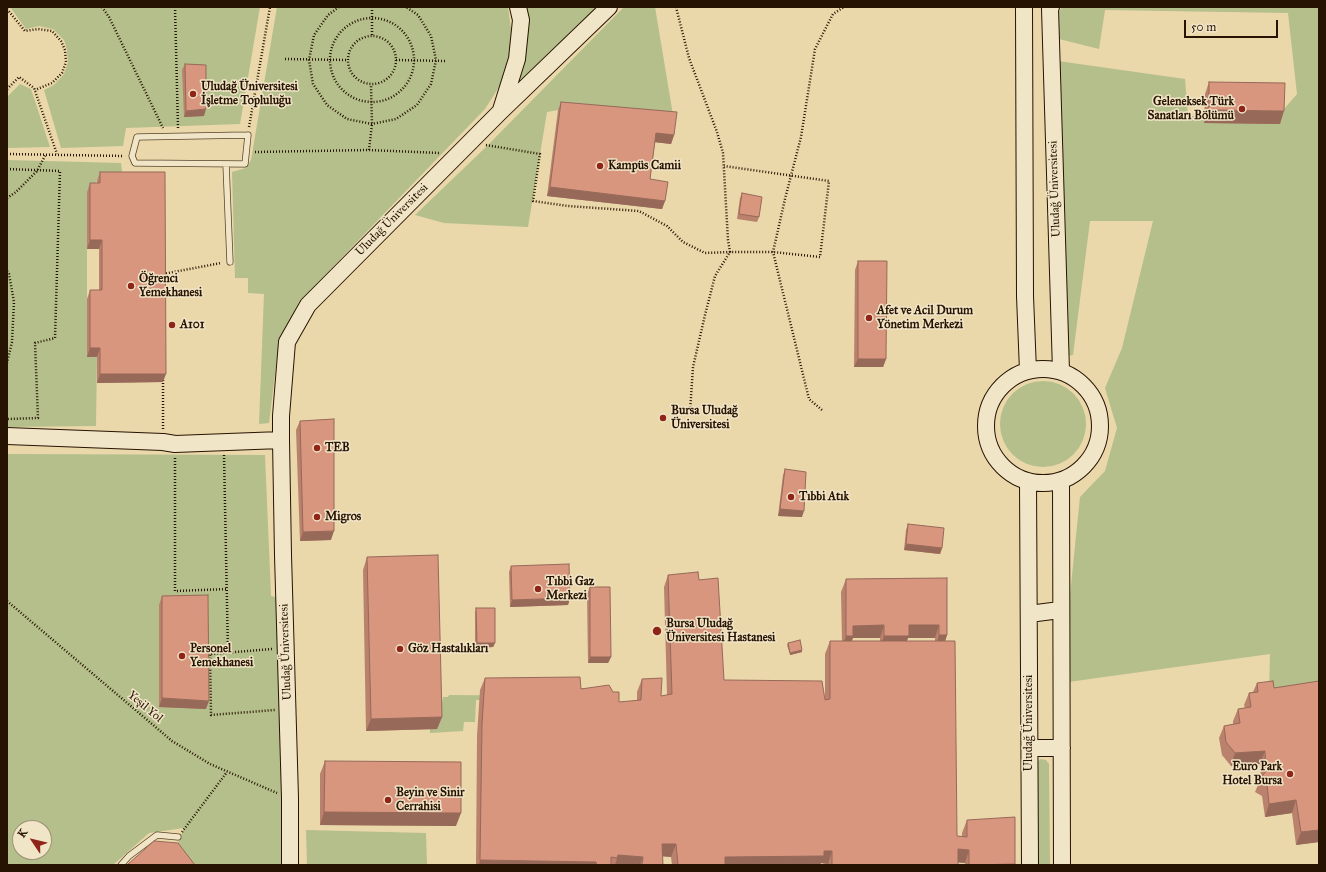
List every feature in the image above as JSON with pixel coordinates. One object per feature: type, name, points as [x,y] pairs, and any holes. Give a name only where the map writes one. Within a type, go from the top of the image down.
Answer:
[{"type":"street","name":"Uludağ Üniversitesi","points":[[290,865],[290,798],[285,648],[281,440],[281,416],[287,342],[308,305],[500,112],[517,59],[520,20],[518,7]]},
{"type":"street","points":[[500,112],[609,7]]},
{"type":"street","points":[[1024,7],[1025,296],[1028,370]]},
{"type":"street","name":"Uludağ Üniversitesi","points":[[1052,7],[1050,9],[1061,371]]},
{"type":"street","points":[[1045,369],[1061,371],[1077,380],[1090,392],[1097,408],[1101,426],[1098,444],[1090,460],[1078,473],[1061,481],[1045,484],[1028,481],[1013,475],[1001,465],[992,452],[986,434],[984,416],[1001,387],[1014,377],[1028,370],[1045,369]]},
{"type":"street","points":[[7,436],[169,443],[281,440]]},
{"type":"street","name":"Uludağ Üniversitesi","points":[[1028,481],[1030,865]]},
{"type":"street","points":[[1061,481],[1060,610],[1062,865]]},
{"type":"street","points":[[1029,614],[1060,610]]},
{"type":"street","points":[[1030,748],[1062,748]]},
{"type":"lane","points":[[248,135],[245,164],[134,163],[132,156],[137,137],[178,136],[248,135]]},
{"type":"lane","points":[[226,164],[230,262]]},
{"type":"lane","points":[[121,865],[129,856],[157,836],[178,837]]},
{"type":"path","points":[[102,7],[109,17],[168,136]]},
{"type":"path","points":[[175,7],[178,136]]},
{"type":"path","points":[[248,135],[270,7]]},
{"type":"path","points":[[339,7],[328,15],[314,35],[309,60],[313,84],[327,105],[347,119],[372,124],[396,119],[417,105],[431,84],[436,60],[431,36],[418,15],[406,7]]},
{"type":"path","points":[[372,7],[372,35]]},
{"type":"path","points":[[676,7],[690,58],[717,132],[723,153],[730,252],[715,276],[706,309],[693,367],[690,412]]},
{"type":"path","points":[[822,410],[808,399],[773,252],[790,176],[801,137],[815,49],[833,14],[844,7]]},
{"type":"path","points":[[7,9],[25,31],[38,29],[52,31],[61,41],[65,50],[66,62],[62,73],[52,83],[35,90]]},
{"type":"path","points":[[372,18],[388,21],[402,31],[411,44],[414,61],[410,77],[401,91],[387,100],[371,103],[355,100],[341,90],[332,76],[329,60],[333,44],[342,30],[356,21],[372,18]]},
{"type":"path","points":[[372,35],[382,37],[390,43],[395,51],[396,60],[394,70],[389,78],[381,83],[371,85],[362,83],[354,77],[349,69],[347,60],[349,50],[354,42],[363,37],[372,35]]},
{"type":"path","points":[[285,59],[347,60]]},
{"type":"path","points":[[396,60],[446,61]]},
{"type":"path","points":[[7,89],[19,77],[34,88],[57,154]]},
{"type":"path","points":[[370,150],[372,124],[371,85]]},
{"type":"path","points":[[470,142],[540,154],[533,201],[568,206],[638,211],[667,226],[683,242],[705,253],[773,252],[820,257],[829,181],[724,166]]},
{"type":"path","points":[[246,152],[370,150],[458,154]]},
{"type":"path","points":[[7,154],[132,156]]},
{"type":"path","points":[[7,198],[16,192],[37,171],[46,154]]},
{"type":"path","points":[[7,169],[60,172],[56,338],[35,343],[38,418],[7,419]]},
{"type":"path","points":[[162,281],[162,274],[230,262]]},
{"type":"path","points":[[7,271],[10,274],[14,302],[12,342],[7,364]]},
{"type":"path","points":[[163,373],[169,443],[175,591],[227,589]]},
{"type":"path","points":[[224,442],[228,653]]},
{"type":"path","name":"Yeşil Yol","points":[[7,601],[172,741],[210,764],[290,798]]},
{"type":"path","points":[[285,648],[210,654],[211,715],[287,709]]},
{"type":"path","points":[[178,837],[228,772]]},
{"type":"green space","points":[[10,7],[260,7],[240,124],[126,128],[123,146],[61,148],[44,90],[54,85],[64,74],[68,62],[64,40],[53,29],[39,26],[26,29]]},
{"type":"green space","points":[[277,7],[508,7],[511,29],[510,58],[501,84],[485,109],[299,302],[279,342],[269,423],[259,424],[264,294],[248,293],[248,278],[235,278],[232,172],[246,168],[251,160]]},
{"type":"green space","points":[[518,7],[609,7],[500,112]]},
{"type":"green space","points":[[624,7],[655,7],[674,121],[558,110],[547,112],[528,227],[444,223],[415,215],[485,148]]},
{"type":"green space","points":[[1062,7],[1319,7],[1319,687],[1269,694],[1270,654],[1061,683],[1080,497],[1105,471],[1117,428],[1105,388],[1122,348],[1153,221],[1090,221],[1073,355],[1066,356],[1058,61],[1185,79],[1188,116],[1278,116],[1297,94],[1288,13],[1105,10],[1099,49],[1055,38],[1055,18]]},
{"type":"green space","points":[[20,84],[31,89],[50,147],[7,148],[7,97]]},
{"type":"green space","points":[[7,160],[121,163],[123,179],[97,181],[87,192],[87,357],[97,357],[96,426],[7,427]]},
{"type":"green space","points":[[1035,381],[1051,381],[1060,384],[1074,393],[1083,407],[1086,416],[1086,432],[1083,441],[1074,455],[1060,464],[1051,467],[1035,467],[1019,460],[1012,455],[1007,448],[1000,432],[1000,416],[1007,400],[1012,393],[1019,388]]},
{"type":"green space","points":[[7,454],[265,455],[271,596],[284,599],[290,865],[185,865],[174,852],[184,828],[149,833],[113,865],[7,865]]},
{"type":"green space","points":[[449,695],[568,696],[569,701],[476,700],[475,722],[464,722],[463,731],[430,733],[430,703],[442,703],[443,697],[448,697]]},
{"type":"green space","points":[[1040,759],[1046,760],[1049,764],[1050,865],[1035,865],[1037,763]]},
{"type":"green space","points":[[306,830],[426,833],[427,865],[307,865]]},
{"type":"building","name":"Uludağ Üniversitesi İşletme Topluluğu","points":[[185,64],[206,65],[206,109],[186,111]]},
{"type":"building","points":[[1209,82],[1285,83],[1284,111],[1209,110]]},
{"type":"building","name":"Kampüs Camii","points":[[561,102],[677,112],[674,135],[656,133],[650,179],[668,182],[665,201],[550,187]]},
{"type":"building","name":"Öğrenci Yemekhanesi","points":[[100,172],[165,172],[166,374],[100,374],[100,348],[90,348],[90,290],[102,290],[102,240],[90,240],[90,183],[100,183]]},
{"type":"building","points":[[742,193],[762,197],[759,217],[739,214]]},
{"type":"building","name":"Afet ve Acil Durum Yönetim Merkezi","points":[[858,261],[887,261],[886,359],[858,359]]},
{"type":"building","points":[[334,419],[334,531],[303,532],[300,421]]},
{"type":"building","name":"Tıbbi Atık","points":[[785,469],[806,472],[804,511],[780,509]]},
{"type":"building","points":[[908,524],[944,528],[942,548],[906,544]]},
{"type":"building","name":"Göz Hastalıkları","points":[[438,555],[442,717],[371,719],[367,557]]},
{"type":"building","name":"Tıbbi Gaz Merkezi","points":[[569,564],[570,598],[512,600],[511,566]]},
{"type":"building","points":[[698,572],[699,580],[718,578],[724,680],[822,681],[825,700],[830,699],[830,641],[955,641],[957,836],[967,837],[967,820],[1015,817],[1015,864],[969,865],[969,850],[958,849],[958,865],[832,865],[832,851],[824,851],[824,856],[725,857],[725,865],[678,865],[676,844],[662,844],[663,865],[642,865],[643,857],[618,855],[617,858],[611,857],[611,865],[597,865],[596,862],[480,860],[482,724],[485,678],[580,677],[581,689],[609,685],[613,692],[619,692],[619,702],[641,700],[642,679],[662,678],[661,696],[672,694],[668,575]]},
{"type":"building","points":[[947,578],[947,635],[939,635],[939,625],[909,625],[909,636],[884,636],[884,625],[853,626],[853,636],[846,636],[846,579]]},
{"type":"building","points":[[590,587],[610,587],[611,657],[590,657]]},
{"type":"building","name":"Personel Yemekhanesi","points":[[208,595],[209,701],[162,698],[162,596]]},
{"type":"building","points":[[476,608],[495,608],[495,643],[477,643]]},
{"type":"building","points":[[800,640],[802,650],[790,653],[788,643]]},
{"type":"building","name":"Euro Park Hotel Bursa","points":[[1273,681],[1274,688],[1319,681],[1319,830],[1301,832],[1296,800],[1269,804],[1267,784],[1260,779],[1266,771],[1265,751],[1235,753],[1226,742],[1224,726],[1240,723],[1238,709],[1251,707],[1249,693],[1258,692],[1257,683]]},
{"type":"building","name":"Beyin ve Sinir Cerrahisi","points":[[325,761],[461,762],[461,813],[324,812]]},
{"type":"building","points":[[154,841],[178,843],[195,865],[127,865]]},
{"type":"place","name":"Uludağ Üniversitesi İşletme Topluluğu","points":[[193,94]]},
{"type":"place","name":"Geleneksek Türk Sanatları Bölümü","points":[[1242,109]]},
{"type":"place","name":"Kampüs Camii","points":[[600,166]]},
{"type":"place","name":"Öğrenci Yemekhanesi","points":[[131,286]]},
{"type":"place","name":"Afet ve Acil Durum Yönetim Merkezi","points":[[869,318]]},
{"type":"place","name":"A101","points":[[172,325]]},
{"type":"place","name":"Bursa Uludağ Üniversitesi","points":[[663,418]]},
{"type":"place","name":"TEB","points":[[317,448]]},
{"type":"place","name":"Tıbbi Atık","points":[[791,497]]},
{"type":"place","name":"Migros","points":[[317,517]]},
{"type":"place","name":"Tıbbi Gaz Merkezi","points":[[538,589]]},
{"type":"place","name":"Bursa Uludağ Üniversitesi Hastanesi","points":[[657,631]]},
{"type":"place","name":"Göz Hastalıkları","points":[[400,649]]},
{"type":"place","name":"Personel Yemekhanesi","points":[[182,656]]},
{"type":"place","name":"Euro Park Hotel Bursa","points":[[1290,774]]},
{"type":"place","name":"Beyin ve Sinir Cerrahisi","points":[[388,800]]}]
